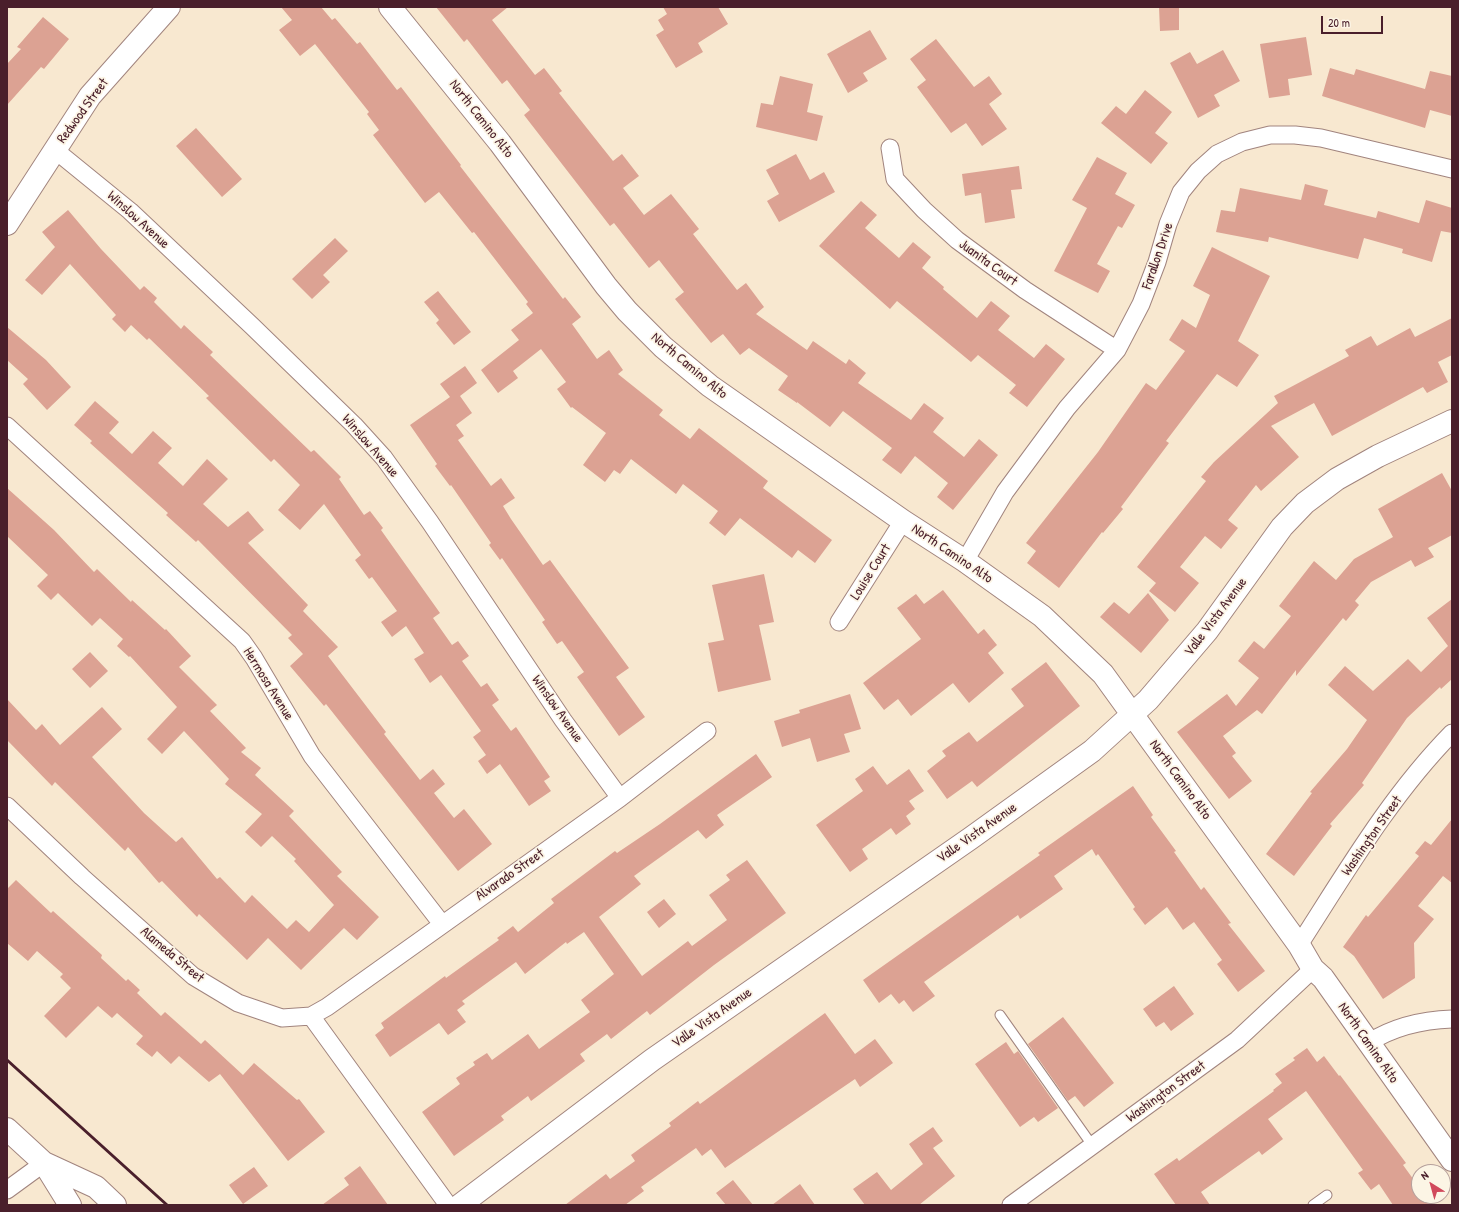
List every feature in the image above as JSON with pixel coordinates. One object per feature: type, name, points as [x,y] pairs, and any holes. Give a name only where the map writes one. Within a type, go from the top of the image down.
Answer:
[{"type":"street","name":"Redwood Street","points":[[7,224],[90,96],[169,7]]},
{"type":"street","name":"North Camino Alto","points":[[390,7],[500,143],[606,286],[627,311],[663,347],[710,386],[903,521],[965,561],[1042,616],[1103,674],[1299,945],[1313,970],[1323,978],[1452,1160]]},
{"type":"street","name":"Farallon Drive","points":[[965,561],[1005,492],[1067,408],[1118,350],[1141,304],[1157,262],[1168,224],[1181,192],[1198,171],[1217,154],[1242,142],[1256,138],[1270,135],[1295,135],[1321,138],[1452,169]]},
{"type":"street","name":"Juanita Court","points":[[890,148],[895,179],[924,210],[957,240],[1025,290],[1118,350]]},
{"type":"street","name":"Winslow Avenue","points":[[55,150],[136,217],[252,326],[354,425],[384,458],[435,529],[563,720],[620,798]]},
{"type":"street","name":"Valle Vista Avenue","points":[[460,1205],[652,1060],[971,838],[1092,751],[1148,700],[1207,631],[1282,527],[1305,503],[1337,479],[1378,456],[1452,421]]},
{"type":"street","name":"Hermosa Avenue","points":[[7,426],[242,642],[254,658],[312,756],[442,924]]},
{"type":"street","name":"Louise Court","points":[[839,622],[903,521]]},
{"type":"street","name":"Alvarado Street","points":[[310,1016],[327,1007],[620,798],[707,731]]},
{"type":"street","name":"Washington Street","points":[[1299,945],[1364,844],[1430,755],[1452,732]]},
{"type":"street","name":"Alameda Street","points":[[7,806],[82,877],[193,976],[238,1003],[282,1018],[310,1016]]},
{"type":"street","name":"Washington Street","points":[[1011,1205],[1237,1040],[1313,970]]},
{"type":"street","points":[[310,1016],[448,1205]]},
{"type":"street","points":[[1368,1043],[1382,1034],[1401,1027],[1452,1019]]},
{"type":"street","points":[[7,1128],[44,1162],[70,1205]]},
{"type":"street","points":[[7,1190],[44,1162]]},
{"type":"street","points":[[44,1162],[96,1187],[115,1205]]},
{"type":"lane","points":[[1000,1015],[1092,1145]]},
{"type":"lane","points":[[1313,1205],[1327,1195]]},
{"type":"building","points":[[281,7],[321,7],[332,20],[335,18],[357,44],[360,42],[397,90],[401,87],[563,299],[565,297],[581,317],[572,324],[597,359],[609,350],[623,370],[618,374],[663,410],[659,415],[690,439],[699,428],[768,481],[763,488],[832,540],[815,563],[798,550],[792,558],[740,518],[725,536],[709,523],[718,511],[683,484],[676,494],[631,459],[620,474],[614,470],[605,482],[583,465],[606,433],[572,407],[571,408],[557,389],[566,382],[541,349],[513,371],[518,378],[498,393],[481,370],[519,340],[511,330],[533,313],[526,304],[528,302],[474,232],[472,233],[439,192],[425,203],[373,135],[379,130],[367,114],[369,112],[315,44],[300,56],[279,30],[292,20]]},
{"type":"building","points":[[436,7],[508,7],[492,20],[535,75],[544,68],[562,91],[559,93],[613,161],[622,154],[639,176],[623,188],[644,215],[671,194],[699,229],[693,234],[737,290],[746,283],[764,307],[756,314],[807,350],[813,341],[846,364],[849,359],[866,373],[858,383],[911,420],[924,403],[944,418],[933,432],[964,457],[979,439],[998,455],[953,510],[937,497],[948,483],[915,456],[901,474],[882,460],[892,448],[843,411],[830,427],[797,402],[778,390],[788,376],[749,348],[740,355],[723,334],[711,343],[675,299],[684,292],[659,260],[649,268],[614,223],[610,226],[524,115],[530,110],[507,80],[502,84],[467,39],[464,42]]},
{"type":"building","points":[[663,7],[718,7],[728,24],[698,43],[703,52],[676,68],[656,35],[664,30],[658,20],[667,14]]},
{"type":"building","points":[[1159,7],[1179,7],[1179,30],[1160,31]]},
{"type":"building","points":[[43,17],[69,39],[44,69],[41,67],[7,105],[7,64],[21,49],[17,47]]},
{"type":"building","points":[[870,30],[887,59],[863,73],[868,81],[848,93],[827,54]]},
{"type":"building","points":[[1306,37],[1312,75],[1288,79],[1290,95],[1269,98],[1260,44]]},
{"type":"building","points":[[936,39],[974,87],[989,76],[1002,94],[989,104],[1007,129],[982,146],[966,123],[951,133],[917,87],[926,80],[910,59]]},
{"type":"building","points":[[1223,50],[1240,81],[1214,95],[1220,106],[1198,118],[1170,63],[1190,52],[1197,64]]},
{"type":"building","points":[[1330,68],[1354,75],[1356,69],[1425,89],[1430,71],[1452,76],[1452,116],[1430,110],[1425,128],[1322,96]]},
{"type":"building","points":[[780,76],[813,84],[807,112],[823,116],[817,141],[756,127],[761,103],[773,105]]},
{"type":"building","points":[[1145,90],[1172,112],[1155,133],[1168,143],[1151,164],[1101,123],[1116,106],[1126,114]]},
{"type":"building","points":[[196,128],[242,179],[222,197],[176,146]]},
{"type":"building","points":[[796,154],[810,180],[824,172],[835,192],[779,222],[767,201],[779,194],[766,170]]},
{"type":"building","points":[[1097,157],[1127,173],[1115,194],[1135,205],[1122,228],[1118,226],[1097,264],[1110,271],[1098,293],[1054,271],[1087,208],[1072,200]]},
{"type":"building","points":[[1019,166],[1022,189],[1011,190],[1015,218],[985,223],[981,193],[965,196],[962,174]]},
{"type":"building","points":[[1305,184],[1328,190],[1324,205],[1376,218],[1378,211],[1419,223],[1426,200],[1452,208],[1452,233],[1441,231],[1432,262],[1402,253],[1403,249],[1364,238],[1358,259],[1269,237],[1268,242],[1216,232],[1221,210],[1235,212],[1240,188],[1301,200]]},
{"type":"building","points":[[861,201],[877,215],[865,228],[899,258],[913,242],[931,257],[922,268],[944,287],[943,289],[977,318],[991,301],[1010,316],[998,330],[1034,358],[1046,344],[1065,359],[1027,407],[1009,393],[1016,385],[978,355],[971,362],[897,301],[890,309],[819,246]]},
{"type":"building","points":[[68,210],[101,249],[140,290],[144,286],[157,298],[154,302],[181,329],[184,325],[213,352],[210,355],[311,452],[314,450],[341,477],[339,479],[364,515],[370,511],[383,528],[381,530],[440,613],[433,618],[452,645],[458,641],[469,656],[462,661],[481,687],[487,683],[499,700],[492,705],[511,731],[516,727],[550,777],[544,781],[551,791],[529,806],[500,764],[487,774],[478,761],[486,755],[473,737],[481,731],[441,675],[430,683],[414,659],[424,653],[406,626],[392,637],[381,622],[397,611],[372,577],[369,579],[355,560],[361,555],[324,504],[300,530],[278,510],[300,485],[274,459],[271,462],[206,398],[209,396],[149,338],[147,340],[131,325],[125,332],[112,319],[116,315],[70,264],[42,295],[25,280],[55,247],[42,232]]},
{"type":"building","points":[[335,238],[348,251],[323,275],[330,282],[312,299],[292,279]]},
{"type":"building","points":[[1212,247],[1270,276],[1238,341],[1259,355],[1237,387],[1217,374],[1166,441],[1169,443],[1121,507],[1123,509],[1103,533],[1102,532],[1059,588],[1027,563],[1036,551],[1026,543],[1098,452],[1146,383],[1156,390],[1185,351],[1169,340],[1182,319],[1196,328],[1210,295],[1193,286]]},
{"type":"building","points":[[438,291],[471,332],[454,345],[436,323],[439,320],[424,302]]},
{"type":"building","points":[[1452,318],[1452,355],[1438,362],[1448,382],[1427,393],[1423,387],[1332,436],[1314,403],[1271,426],[1299,457],[1261,491],[1256,485],[1228,520],[1238,528],[1221,549],[1205,536],[1180,567],[1199,583],[1175,612],[1149,591],[1156,583],[1137,567],[1206,481],[1201,477],[1214,462],[1278,403],[1274,396],[1349,356],[1345,350],[1371,336],[1377,346],[1410,328],[1415,337]]},
{"type":"building","points":[[7,327],[46,360],[71,387],[47,410],[23,384],[28,379],[7,360]]},
{"type":"building","points":[[465,366],[477,383],[460,396],[472,413],[456,425],[464,436],[458,440],[491,486],[501,478],[515,498],[503,506],[511,519],[543,565],[550,560],[629,668],[616,677],[645,717],[619,736],[577,677],[584,672],[562,641],[557,644],[542,622],[545,620],[502,558],[500,560],[489,545],[491,543],[451,485],[450,486],[435,466],[437,464],[410,425],[450,397],[440,384]]},
{"type":"building","points":[[95,401],[119,422],[109,433],[132,454],[153,431],[172,448],[158,463],[183,486],[207,459],[228,479],[203,504],[228,527],[248,511],[264,530],[248,543],[308,605],[303,611],[338,647],[328,656],[386,732],[384,734],[420,780],[433,769],[445,784],[434,793],[454,818],[464,809],[492,844],[458,871],[326,704],[324,706],[290,666],[303,654],[288,638],[292,635],[198,540],[196,542],[166,515],[168,513],[90,443],[92,441],[74,425]]},
{"type":"building","points":[[1442,473],[1452,491],[1452,535],[1428,548],[1434,557],[1415,567],[1411,560],[1371,582],[1355,601],[1359,605],[1346,621],[1343,618],[1296,676],[1296,670],[1262,714],[1257,710],[1223,736],[1236,753],[1232,756],[1252,781],[1229,799],[1177,732],[1227,694],[1236,706],[1259,678],[1238,661],[1254,641],[1264,649],[1291,616],[1279,606],[1314,561],[1336,580],[1354,559],[1393,537],[1378,509]]},
{"type":"building","points":[[7,488],[54,530],[94,572],[97,569],[131,602],[132,600],[165,630],[166,629],[191,656],[179,667],[217,705],[210,711],[246,748],[241,752],[261,768],[255,775],[294,811],[289,816],[342,872],[337,876],[379,917],[357,940],[344,928],[301,970],[268,938],[247,960],[199,914],[197,917],[162,881],[159,883],[128,847],[125,851],[55,782],[52,786],[7,740],[7,699],[36,730],[42,724],[60,745],[102,707],[122,729],[92,757],[144,813],[176,842],[182,837],[217,879],[220,877],[245,903],[252,895],[287,929],[296,920],[309,932],[334,905],[294,861],[296,859],[272,836],[261,847],[245,832],[262,814],[225,784],[229,779],[184,731],[162,754],[147,739],[177,707],[130,656],[129,657],[117,646],[123,639],[100,618],[92,626],[58,593],[51,600],[37,586],[48,575],[7,536]]},
{"type":"building","points":[[764,574],[774,622],[759,625],[771,680],[718,692],[708,643],[724,640],[712,585]]},
{"type":"building","points":[[943,590],[978,634],[984,629],[997,645],[988,653],[1004,673],[969,703],[953,683],[911,716],[898,699],[884,710],[863,683],[921,639],[897,608],[916,594],[924,604]]},
{"type":"building","points":[[1148,593],[1169,620],[1141,653],[1100,617],[1114,602],[1129,614]]},
{"type":"building","points":[[1452,599],[1452,679],[1441,689],[1440,687],[1407,718],[1362,783],[1364,785],[1330,824],[1332,826],[1294,876],[1266,854],[1312,793],[1310,792],[1347,749],[1367,720],[1328,685],[1345,666],[1373,691],[1408,659],[1421,672],[1448,646],[1427,618]]},
{"type":"building","points":[[90,652],[108,671],[90,688],[72,669]]},
{"type":"building","points":[[1046,662],[1080,706],[977,787],[972,781],[947,799],[927,771],[946,756],[942,751],[969,732],[977,742],[1024,706],[1011,689]]},
{"type":"building","points":[[850,694],[861,729],[844,734],[850,752],[817,762],[810,738],[782,747],[774,721],[800,713],[799,710]]},
{"type":"building","points":[[756,754],[772,777],[717,815],[724,825],[706,839],[698,830],[634,876],[641,884],[599,917],[642,976],[688,941],[692,946],[727,920],[709,895],[730,880],[726,875],[747,860],[786,913],[714,965],[650,1015],[647,1011],[611,1039],[607,1034],[580,1054],[585,1061],[531,1101],[528,1096],[501,1116],[504,1120],[454,1156],[422,1112],[460,1084],[456,1078],[475,1065],[473,1062],[487,1053],[492,1060],[528,1034],[539,1049],[590,1012],[581,1000],[614,974],[584,932],[567,944],[566,942],[525,974],[516,962],[462,1001],[465,1004],[457,1010],[466,1022],[448,1035],[439,1023],[390,1057],[375,1035],[384,1028],[381,1023],[445,976],[446,978],[499,940],[497,938],[513,926],[518,932],[554,903],[551,899],[615,851],[617,853],[660,824]]},
{"type":"building","points":[[873,766],[887,785],[909,769],[924,791],[909,801],[915,809],[906,816],[911,824],[896,835],[891,828],[862,849],[868,859],[850,872],[816,825],[863,791],[855,779]]},
{"type":"building","points":[[1133,786],[1153,815],[1151,817],[1176,851],[1174,852],[1201,890],[1204,887],[1231,923],[1228,924],[1265,971],[1238,992],[1217,964],[1222,960],[1194,922],[1183,930],[1167,907],[1145,925],[1133,909],[1135,907],[1098,854],[1096,856],[1092,849],[1054,876],[1063,889],[1020,919],[1018,915],[924,982],[935,996],[913,1012],[904,1000],[899,1004],[891,994],[879,1003],[863,980],[1040,855],[1038,853]]},
{"type":"building","points":[[1452,819],[1452,883],[1443,876],[1418,906],[1434,919],[1414,943],[1415,978],[1383,999],[1354,956],[1343,947],[1366,915],[1368,917],[1419,856],[1415,853],[1425,841],[1431,845]]},
{"type":"building","points":[[16,880],[51,913],[53,911],[102,955],[101,958],[126,981],[128,979],[140,990],[137,993],[161,1016],[165,1012],[201,1044],[205,1040],[243,1075],[254,1063],[297,1100],[299,1099],[325,1132],[288,1161],[220,1074],[209,1082],[179,1056],[171,1064],[157,1051],[152,1057],[136,1044],[143,1036],[117,1013],[112,1018],[98,1006],[66,1038],[44,1016],[71,988],[60,977],[63,974],[37,951],[28,961],[7,943],[7,889]]},
{"type":"building","points":[[664,899],[676,914],[659,928],[647,912]]},
{"type":"building","points":[[1174,986],[1194,1014],[1171,1031],[1164,1022],[1156,1027],[1143,1009]]},
{"type":"building","points":[[825,1013],[855,1054],[875,1039],[893,1063],[860,1087],[855,1079],[725,1168],[711,1149],[702,1156],[696,1148],[641,1187],[644,1191],[625,1205],[565,1205],[606,1174],[610,1179],[635,1161],[631,1155],[671,1126],[669,1123],[698,1101],[700,1104]]},
{"type":"building","points":[[1063,1017],[1114,1083],[1084,1107],[1075,1096],[1068,1101],[1028,1044]]},
{"type":"building","points":[[1006,1042],[1014,1054],[1018,1051],[1058,1108],[1038,1122],[1034,1117],[1020,1127],[975,1064]]},
{"type":"building","points":[[1307,1048],[1317,1062],[1324,1056],[1406,1163],[1403,1165],[1411,1176],[1411,1204],[1432,1205],[1393,1205],[1379,1184],[1371,1190],[1358,1173],[1363,1170],[1306,1091],[1268,1119],[1283,1139],[1262,1155],[1259,1151],[1201,1192],[1210,1205],[1176,1205],[1154,1174],[1177,1158],[1179,1161],[1274,1091],[1273,1090],[1282,1083],[1275,1074],[1295,1060],[1293,1058]]},
{"type":"building","points":[[933,1127],[943,1141],[933,1148],[955,1176],[919,1205],[865,1205],[853,1189],[877,1172],[891,1190],[923,1164],[909,1144]]},
{"type":"building","points":[[360,1166],[388,1205],[322,1205],[349,1185],[344,1178]]},
{"type":"building","points":[[254,1167],[268,1186],[243,1204],[229,1185]]},
{"type":"building","points":[[733,1180],[753,1205],[726,1205],[716,1193]]},
{"type":"building","points":[[800,1184],[815,1205],[772,1205]]},
{"type":"railway","points":[[7,1060],[167,1205]]}]
